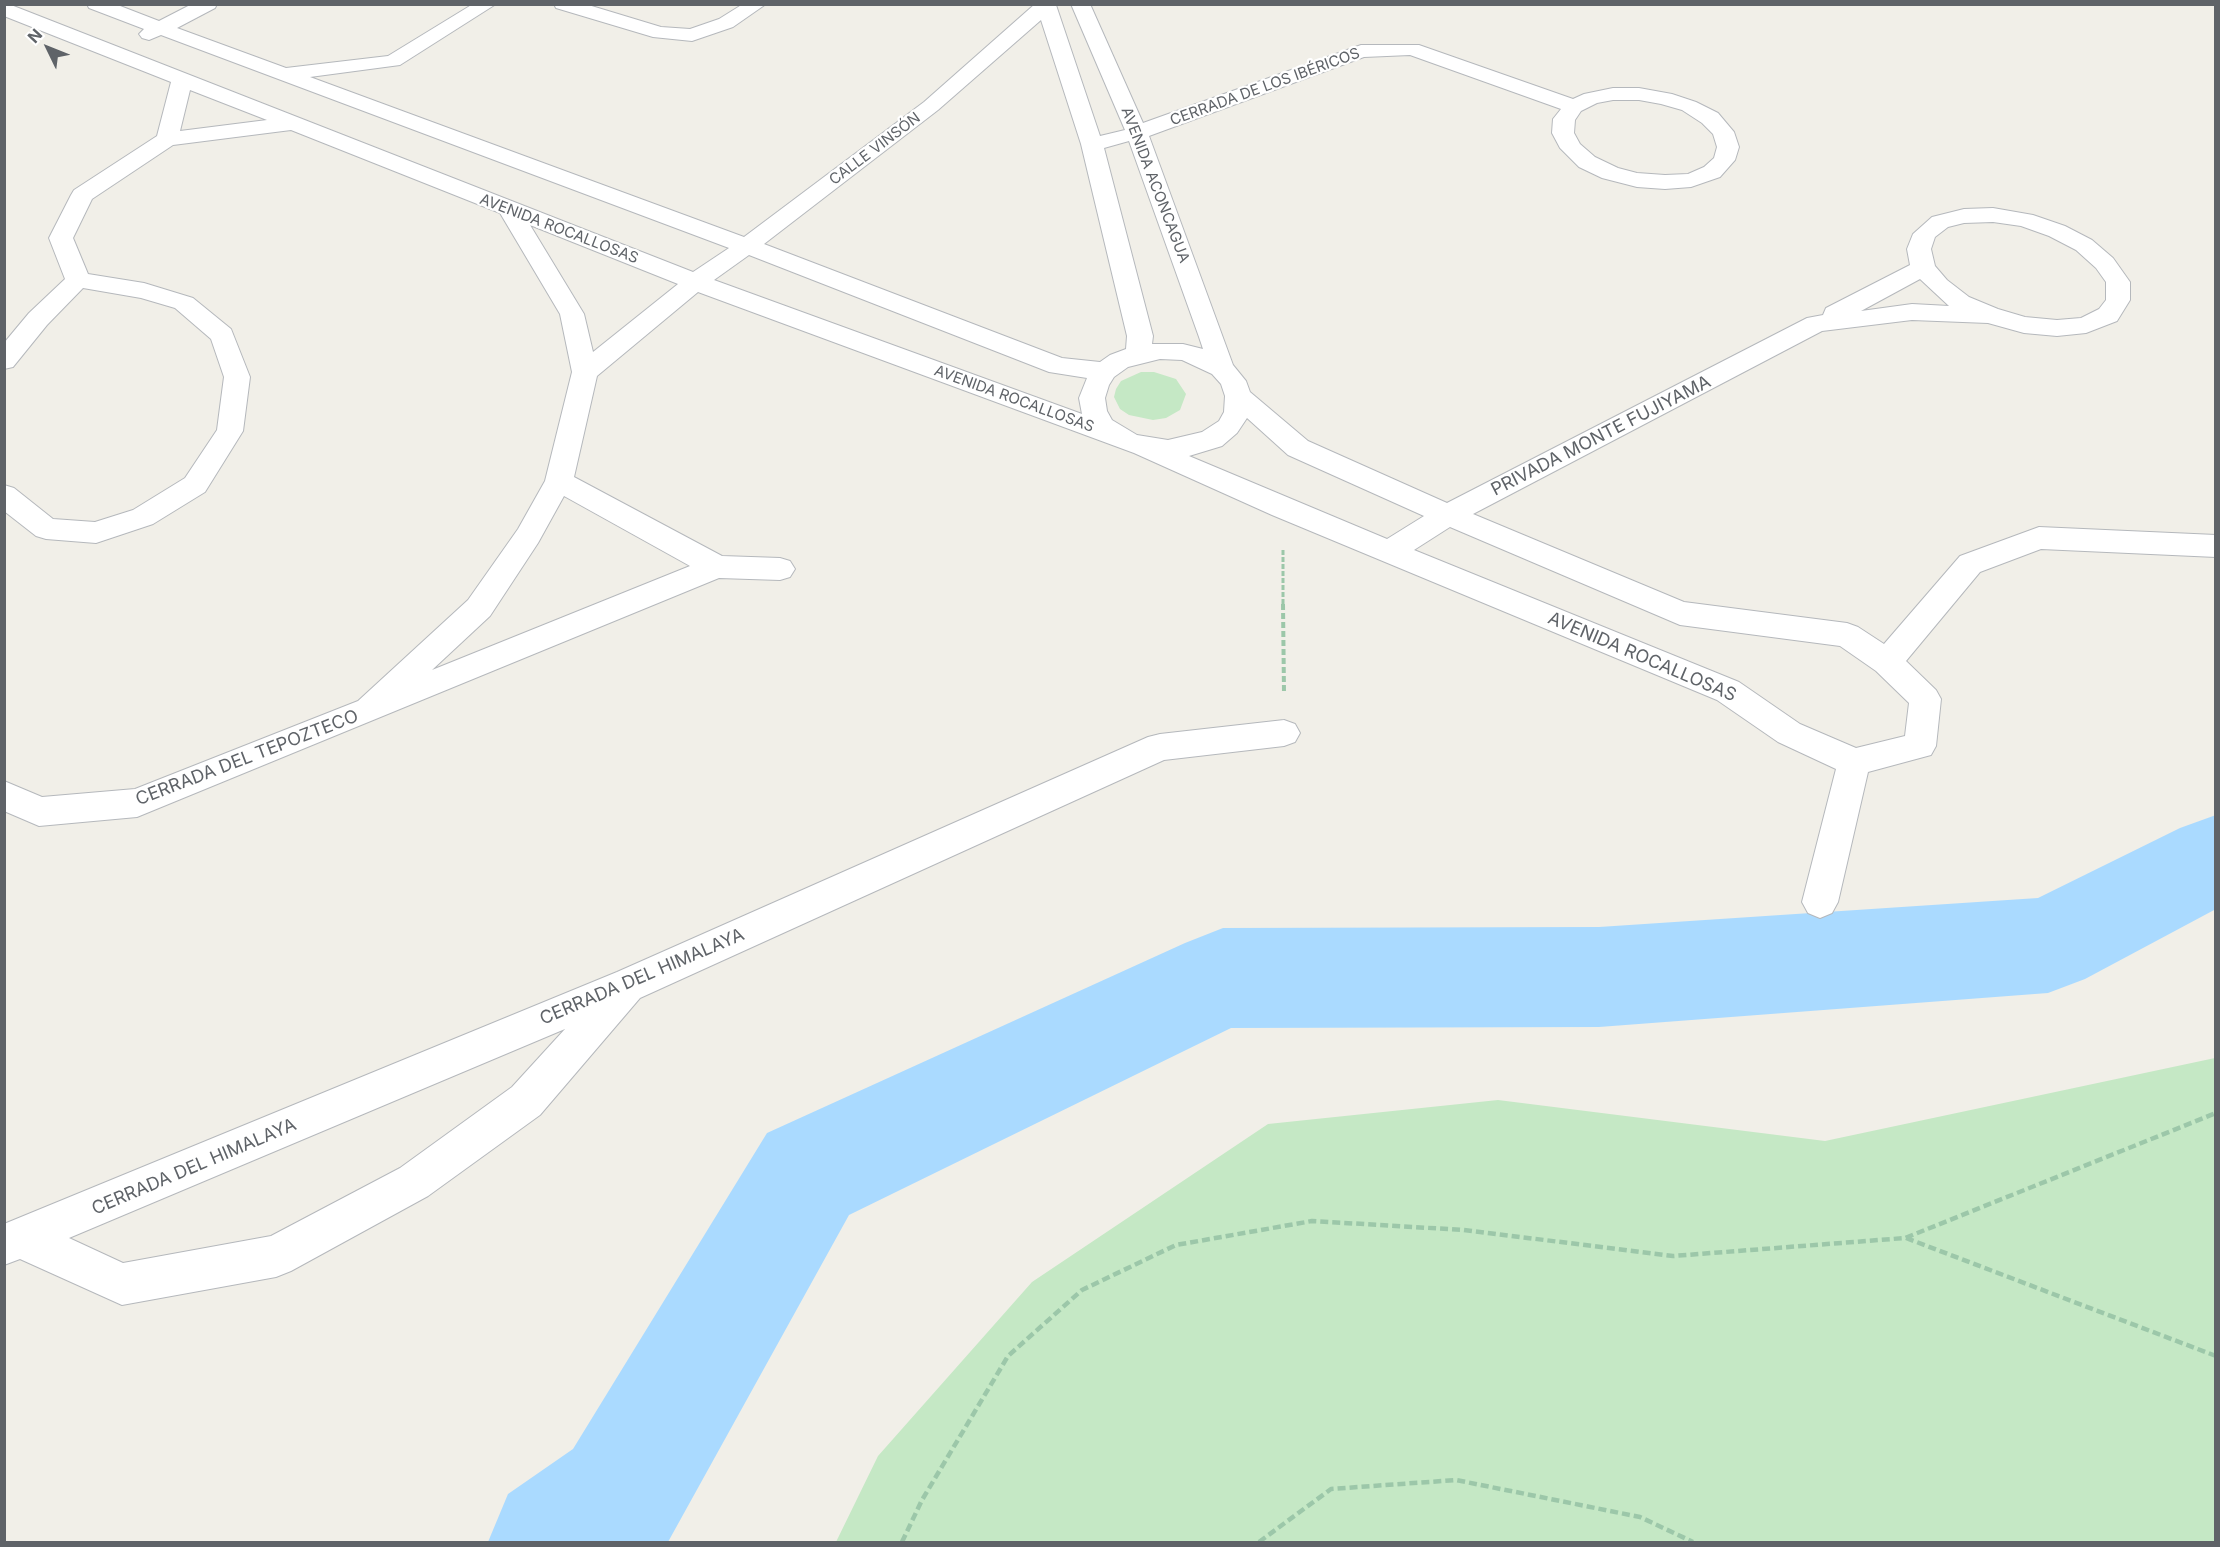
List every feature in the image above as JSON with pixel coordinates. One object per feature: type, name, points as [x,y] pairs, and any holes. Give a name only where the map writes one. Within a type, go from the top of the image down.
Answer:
[{"type":"street","name":"AVENIDA ROCALLOSAS","points":[[96,4],[284,75],[389,87],[448,161],[509,209],[695,282],[1131,442],[1282,508],[1728,691],[1789,733],[1854,762]]},
{"type":"street","points":[[94,31],[156,4]]},
{"type":"street","points":[[113,52],[208,4]]},
{"type":"street","points":[[284,75],[389,87],[487,4]]},
{"type":"street","points":[[562,4],[660,33],[692,35],[726,23],[757,4]]},
{"type":"street","name":"AVENIDA ACONCAGUA","points":[[1080,4],[1137,133],[1212,337],[1221,368]]},
{"type":"street","points":[[1046,5],[1092,144],[1140,336],[1138,354]]},
{"type":"street","name":"CALLE VINSÓN","points":[[695,282],[747,246],[931,106],[1046,5]]},
{"type":"street","name":"AVENIDA ROCALLOSAS","points":[[4,9],[94,31],[113,52],[292,123],[448,161],[747,246],[1058,366],[1105,371]]},
{"type":"street","name":"CERRADA DE LOS IBÉRICOS","points":[[1092,144],[1137,133],[1361,51],[1412,49],[1574,107]]},
{"type":"street","points":[[167,139],[182,79]]},
{"type":"street","points":[[1613,94],[1639,94],[1673,101],[1710,118],[1723,132],[1728,147],[1724,160],[1712,172],[1691,180],[1665,182],[1637,180],[1587,162],[1571,148],[1563,133],[1564,119],[1574,107],[1591,98],[1613,94]]},
{"type":"street","points":[[78,280],[61,238],[82,195],[167,139],[292,123]]},
{"type":"street","name":"CERRADA DEL TEPOZTECO","points":[[4,795],[39,812],[136,803],[369,710],[479,608],[528,536],[559,481],[585,372],[572,314],[509,209]]},
{"type":"street","name":"PRIVADA MONTE FUJIYAMA","points":[[1993,215],[2025,220],[2057,231],[2084,245],[2105,263],[2118,282],[2118,300],[2108,315],[2086,325],[2057,328],[2024,325],[1989,315],[1960,302],[1938,285],[1923,268],[1919,249],[1925,234],[1940,222],[1964,216],[1993,215]]},
{"type":"street","name":"PRIVADA MONTE FUJIYAMA","points":[[1389,552],[1448,515],[1923,268]]},
{"type":"street","points":[[4,361],[38,319],[78,280]]},
{"type":"street","points":[[4,495],[46,529],[96,532],[143,517],[195,485],[230,431],[237,377],[222,335],[184,303],[144,291],[78,280]]},
{"type":"street","points":[[585,372],[695,282]]},
{"type":"street","name":"PRIVADA MONTE FUJIYAMA","points":[[1816,324],[1912,312],[1989,315]]},
{"type":"street","points":[[1160,351],[1183,352],[1203,358],[1221,368],[1233,381],[1238,396],[1237,412],[1228,427],[1212,439],[1179,448],[1131,442],[1103,426],[1094,412],[1092,398],[1096,384],[1105,371],[1119,361],[1138,354],[1160,351]]},
{"type":"street","points":[[1238,396],[1298,448],[1448,515],[1680,613],[1847,635],[1887,662],[1925,699],[1920,746],[1854,762],[1820,902]]},
{"type":"street","points":[[559,481],[717,567]]},
{"type":"street","points":[[1887,662],[1970,564],[2039,538],[2216,546]]},
{"type":"street","points":[[369,710],[717,567],[780,569]]},
{"type":"street","name":"CERRADA DEL HIMALAYA","points":[[14,1242],[630,984],[1160,747],[1284,733]]},
{"type":"street","points":[[14,1242],[122,1284],[276,1256],[414,1182],[526,1101],[630,984]]},
{"type":"path","points":[[1282,508],[1284,733]]},
{"type":"path","points":[[902,1542],[922,1500],[1008,1356],[1082,1290],[1176,1245],[1312,1221],[1464,1230],[1673,1256],[1905,1238],[2216,1113]]},
{"type":"path","points":[[1905,1238],[2216,1356]]},
{"type":"path","points":[[1259,1542],[1331,1489],[1456,1480],[1640,1517],[1693,1542]]},
{"type":"green space","points":[[1141,372],[1154,372],[1176,379],[1186,394],[1180,410],[1166,418],[1153,420],[1129,415],[1120,409],[1114,397],[1116,389],[1121,381]]},
{"type":"green space","points":[[2215,1058],[2215,1542],[836,1542],[878,1456],[1032,1282],[1268,1124],[1498,1100],[1825,1141]]},
{"type":"waterway","points":[[556,1542],[620,1496],[808,1174],[1223,978],[1599,977],[2048,945],[2216,859]]}]
